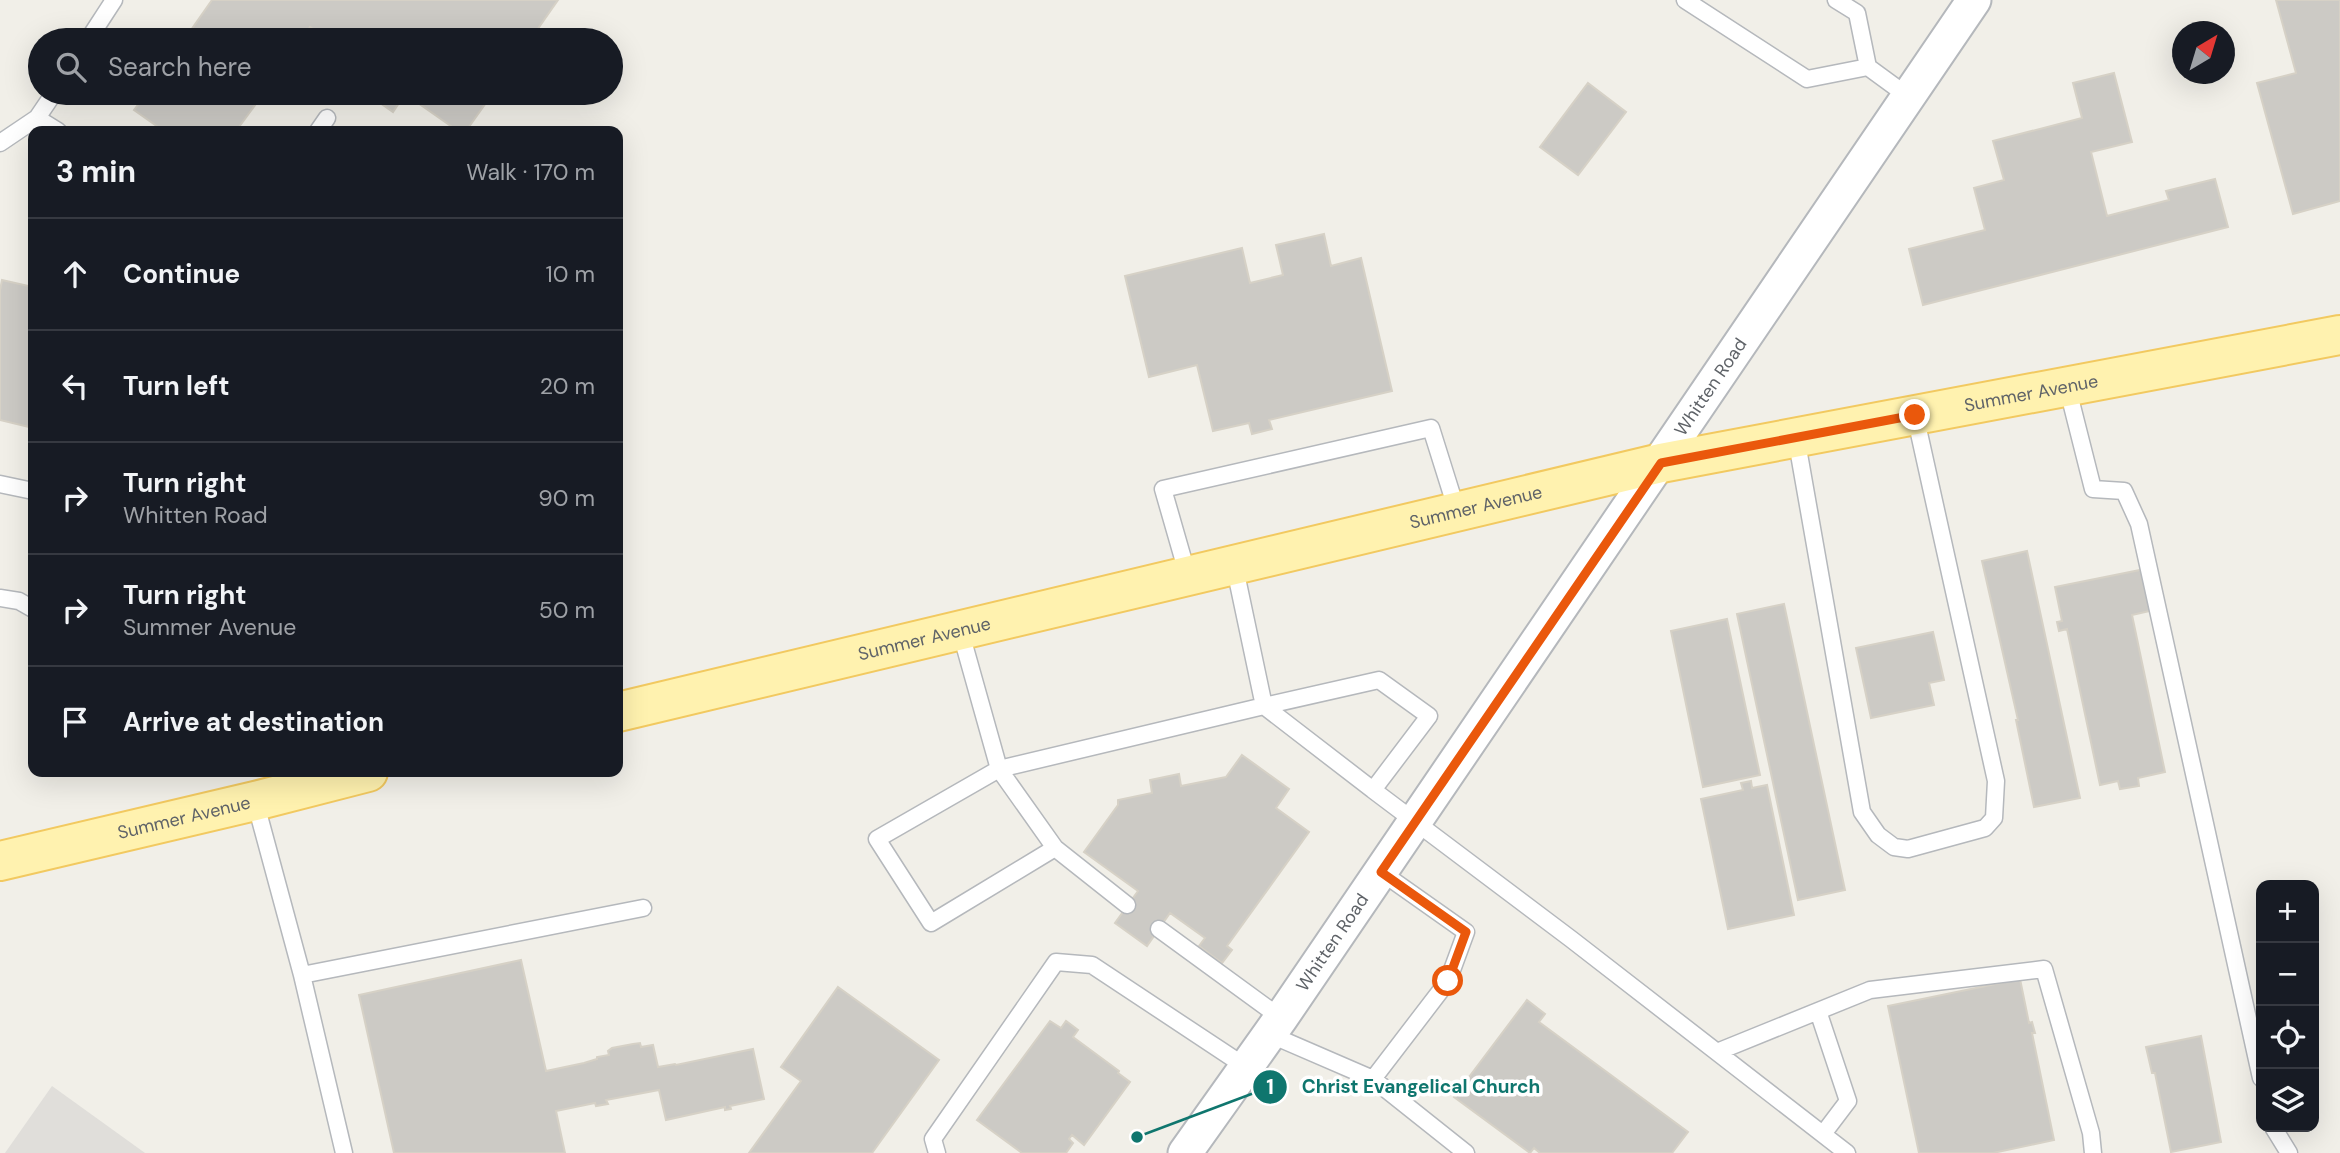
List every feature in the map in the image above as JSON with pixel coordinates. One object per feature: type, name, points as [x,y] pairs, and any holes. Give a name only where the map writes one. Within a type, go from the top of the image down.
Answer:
[{"type":"main road","name":"Summer Avenue","points":[[623,711],[1661,463],[2340,335]]},
{"type":"main road","name":"Summer Avenue","points":[[0,861],[256,801],[299,780],[325,777]]},
{"type":"street","name":"Whitten Road","points":[[1185,1153],[1661,463],[1974,0]]},
{"type":"lane","points":[[96,28],[114,0]]},
{"type":"lane","points":[[1685,0],[1807,79],[1868,67]]},
{"type":"lane","points":[[1836,0],[1857,13],[1868,67],[1909,97]]},
{"type":"lane","points":[[0,143],[37,118],[46,105]]},
{"type":"lane","points":[[37,118],[50,126]]},
{"type":"lane","points":[[2067,386],[2093,489],[2124,491],[2139,524],[2259,1069]]},
{"type":"lane","points":[[1796,437],[1862,812],[1878,835],[1894,847],[1908,849],[1985,828],[1994,817],[1996,781],[1915,415]]},
{"type":"lane","points":[[1188,576],[1163,489],[1431,428],[1457,511]]},
{"type":"lane","points":[[0,484],[28,490]]},
{"type":"lane","points":[[1234,564],[1264,706],[1847,1153]]},
{"type":"lane","points":[[0,598],[19,601],[28,606]]},
{"type":"lane","points":[[960,630],[999,769],[1055,848],[1127,905]]},
{"type":"lane","points":[[1055,848],[932,923],[877,839],[999,769],[1379,680],[1429,716],[1373,790]]},
{"type":"lane","points":[[256,801],[302,975],[344,1153]]},
{"type":"lane","points":[[1373,1079],[1448,981],[1466,932],[1381,872]]},
{"type":"lane","points":[[302,975],[643,908]]},
{"type":"lane","points":[[1159,929],[1275,1026],[1373,1079],[1466,1153]]},
{"type":"lane","points":[[937,1153],[933,1139],[1056,962],[1092,965],[1246,1067]]},
{"type":"lane","points":[[1717,1052],[1870,990],[2044,969],[2091,1133],[2093,1153]]},
{"type":"lane","points":[[1818,1011],[1848,1101],[1823,1134]]},
{"type":"lane","points":[[2276,1132],[2289,1153]]},
{"type":"shaded area","points":[[52,1086],[145,1153],[5,1153]]},
{"type":"building","points":[[212,0],[558,0],[538,28],[192,28]]},
{"type":"building","points":[[2276,0],[2340,0],[2340,201],[2293,214],[2257,83],[2296,73]]},
{"type":"building","points":[[2114,73],[2132,142],[2091,152],[2107,216],[2169,200],[2166,191],[2215,179],[2228,227],[1923,305],[1909,249],[1985,230],[1974,188],[2004,180],[1993,141],[2082,118],[2073,83]]},
{"type":"building","points":[[1588,83],[1626,112],[1578,175],[1540,147]]},
{"type":"building","points":[[138,105],[255,105],[240,126],[157,126],[134,110]]},
{"type":"building","points":[[383,105],[398,105],[393,112]]},
{"type":"building","points":[[421,105],[484,105],[470,126],[451,126]]},
{"type":"building","points":[[1324,234],[1331,266],[1361,258],[1392,391],[1269,420],[1272,429],[1252,434],[1249,423],[1213,431],[1197,365],[1149,377],[1125,276],[1242,248],[1250,283],[1283,275],[1276,245]]},
{"type":"building","points":[[2,280],[28,286],[28,427],[0,420]]},
{"type":"building","points":[[2027,551],[2080,798],[2034,807],[2018,720],[1982,561]]},
{"type":"building","points":[[2145,569],[2154,610],[2132,615],[2165,772],[2138,778],[2139,786],[2120,789],[2118,781],[2100,785],[2067,629],[2059,631],[2057,622],[2062,621],[2055,587]]},
{"type":"building","points":[[1784,604],[1845,890],[1798,900],[1737,614]]},
{"type":"building","points":[[1727,619],[1760,775],[1703,787],[1671,631]]},
{"type":"building","points":[[1933,632],[1944,680],[1929,683],[1934,705],[1871,718],[1856,648]]},
{"type":"building","points":[[1242,755],[1289,789],[1276,808],[1309,832],[1227,946],[1232,950],[1222,963],[1199,946],[1205,938],[1170,913],[1147,946],[1115,923],[1138,891],[1084,852],[1118,805],[1118,800],[1152,793],[1150,780],[1179,774],[1181,786],[1226,777]]},
{"type":"building","points":[[1751,781],[1752,788],[1767,785],[1794,915],[1728,929],[1701,799],[1743,790],[1741,783]]},
{"type":"building","points":[[521,960],[546,1071],[609,1055],[608,1051],[612,1048],[640,1043],[641,1047],[653,1045],[658,1067],[753,1049],[764,1099],[730,1106],[731,1109],[725,1110],[725,1107],[666,1120],[659,1090],[606,1100],[608,1104],[596,1106],[595,1103],[556,1111],[565,1153],[394,1153],[359,995]]},
{"type":"building","points":[[2020,979],[2029,1023],[2032,1022],[2035,1033],[2032,1033],[2054,1140],[1993,1153],[1919,1153],[1888,1006]]},
{"type":"building","points":[[838,987],[939,1060],[872,1153],[749,1153],[801,1081],[781,1067]]},
{"type":"building","points":[[1527,1000],[1545,1014],[1539,1022],[1688,1132],[1672,1153],[1540,1153],[1534,1148],[1530,1153],[1454,1097]]},
{"type":"building","points":[[1050,1021],[1061,1028],[1066,1021],[1078,1030],[1073,1037],[1130,1082],[1084,1145],[1072,1135],[1069,1139],[1073,1143],[1066,1153],[1022,1153],[977,1120]]},
{"type":"building","points":[[2201,1036],[2221,1142],[2171,1152],[2155,1073],[2152,1073],[2146,1047]]},
{"type":"place","name":"Christ Evangelical Church","points":[[1137,1137]]},
{"type":"route","points":[[1448,981],[1466,932],[1381,872],[1661,463],[1915,415]]}]
